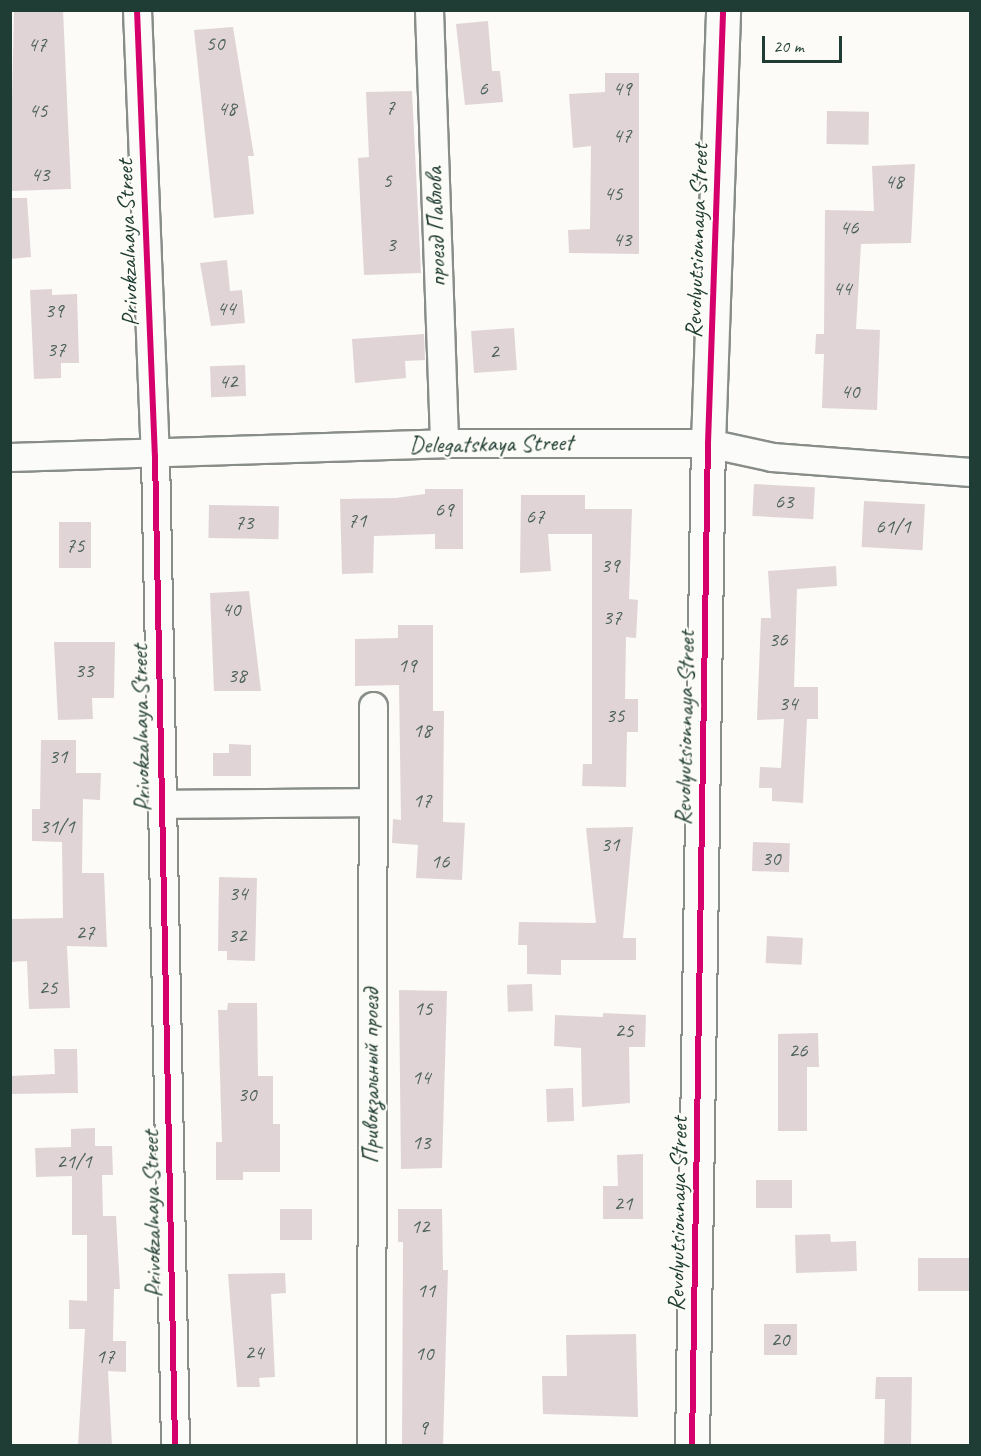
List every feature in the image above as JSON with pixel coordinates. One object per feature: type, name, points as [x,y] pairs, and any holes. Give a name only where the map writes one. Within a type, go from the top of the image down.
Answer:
[{"type":"street","name":"Privokzalnaya Street","points":[[137,10],[155,456],[175,1446]]},
{"type":"street","name":"проезд Павлова","points":[[429,10],[444,443]]},
{"type":"street","name":"Revolyutsionnaya Street","points":[[692,1446],[708,443],[723,10]]},
{"type":"street","name":"Delegatskaya Street","points":[[10,457],[155,456],[444,443],[708,443],[771,457],[970,472]]},
{"type":"street","name":"Привокзальный проезд","points":[[371,1446],[373,706]]},
{"type":"street","points":[[161,804],[372,802]]},
{"type":"building","points":[[14,10],[63,10],[71,189],[10,191]]},
{"type":"building","points":[[488,21],[492,71],[500,71],[503,102],[465,105],[456,24]]},
{"type":"building","points":[[233,27],[254,156],[248,156],[254,214],[214,218],[194,30]]},
{"type":"building","points":[[605,73],[639,73],[639,254],[569,253],[568,230],[590,229],[591,146],[573,148],[569,94],[605,92]]},
{"type":"building","points":[[412,91],[421,273],[364,275],[358,158],[369,157],[366,92]]},
{"type":"building","points":[[827,111],[869,112],[868,145],[826,144]]},
{"type":"building","points":[[915,164],[911,243],[861,244],[856,329],[880,330],[877,410],[822,408],[824,354],[815,354],[816,334],[824,334],[825,210],[874,211],[872,166]]},
{"type":"building","points":[[10,198],[27,198],[31,257],[10,259]]},
{"type":"building","points":[[227,260],[230,291],[242,290],[245,323],[211,326],[200,263]]},
{"type":"building","points":[[52,289],[52,295],[77,294],[79,363],[61,363],[61,378],[34,379],[30,290]]},
{"type":"building","points":[[514,328],[517,370],[474,373],[471,331]]},
{"type":"building","points":[[424,334],[425,360],[405,361],[406,378],[355,383],[352,339]]},
{"type":"building","points":[[245,365],[246,396],[211,397],[210,366]]},
{"type":"building","points":[[754,484],[815,487],[813,519],[752,516]]},
{"type":"building","points":[[425,489],[463,489],[463,549],[435,549],[435,534],[374,536],[373,573],[342,574],[340,499],[396,498],[425,494]]},
{"type":"building","points":[[521,495],[585,495],[585,509],[632,509],[629,599],[638,600],[636,638],[626,637],[625,699],[638,699],[638,732],[627,732],[626,787],[582,786],[583,764],[592,764],[592,534],[548,534],[551,571],[520,573]]},
{"type":"building","points":[[864,501],[925,504],[923,550],[862,547]]},
{"type":"building","points":[[209,505],[279,506],[278,539],[208,538]]},
{"type":"building","points":[[59,522],[91,522],[91,568],[59,568]]},
{"type":"building","points":[[836,566],[837,586],[797,589],[794,687],[818,687],[818,719],[807,719],[803,803],[772,801],[772,788],[759,788],[760,767],[781,768],[784,719],[757,720],[761,618],[771,618],[768,571]]},
{"type":"building","points":[[249,591],[261,691],[214,691],[210,593]]},
{"type":"building","points":[[398,625],[433,625],[433,711],[444,711],[443,822],[465,823],[462,880],[416,878],[418,845],[392,843],[393,819],[401,820],[399,685],[355,686],[355,639],[398,638]]},
{"type":"building","points":[[54,642],[115,642],[114,698],[92,698],[93,719],[58,720]]},
{"type":"building","points":[[41,740],[76,740],[76,773],[101,773],[100,800],[83,799],[82,873],[104,873],[107,947],[67,946],[70,1008],[29,1009],[27,961],[11,962],[10,919],[63,918],[62,842],[32,841],[32,809],[40,809]]},
{"type":"building","points":[[229,744],[251,745],[251,776],[213,776],[213,753],[229,753]]},
{"type":"building","points":[[633,827],[623,938],[636,938],[636,960],[561,960],[561,975],[527,974],[527,945],[518,945],[519,922],[596,923],[586,828]]},
{"type":"building","points":[[753,842],[790,843],[789,872],[752,871]]},
{"type":"building","points":[[219,877],[257,878],[255,961],[227,960],[227,951],[218,951]]},
{"type":"building","points":[[767,936],[803,938],[802,965],[766,963]]},
{"type":"building","points":[[532,984],[533,1011],[508,1012],[507,985]]},
{"type":"building","points":[[399,990],[447,991],[442,1168],[401,1169]]},
{"type":"building","points":[[228,1003],[257,1003],[258,1076],[273,1076],[273,1124],[280,1124],[280,1172],[243,1172],[243,1180],[216,1180],[216,1142],[222,1142],[218,1010],[227,1010]]},
{"type":"building","points":[[603,1013],[646,1015],[645,1047],[629,1047],[630,1103],[582,1107],[581,1048],[554,1046],[555,1015],[603,1017]]},
{"type":"building","points":[[818,1033],[819,1067],[807,1067],[807,1131],[778,1131],[778,1034]]},
{"type":"building","points":[[54,1049],[77,1049],[78,1093],[10,1094],[10,1076],[55,1074]]},
{"type":"building","points":[[573,1088],[574,1121],[547,1122],[546,1089]]},
{"type":"building","points":[[95,1128],[95,1146],[112,1146],[113,1175],[102,1175],[103,1216],[116,1216],[120,1289],[114,1289],[113,1341],[126,1341],[126,1372],[108,1371],[112,1446],[78,1446],[85,1329],[69,1329],[69,1300],[87,1301],[87,1235],[72,1235],[72,1176],[36,1177],[35,1148],[71,1147],[71,1129]]},
{"type":"building","points":[[643,1154],[643,1219],[603,1219],[603,1186],[618,1186],[617,1155]]},
{"type":"building","points":[[756,1180],[792,1180],[792,1208],[756,1208]]},
{"type":"building","points":[[280,1209],[312,1209],[312,1240],[280,1240]]},
{"type":"building","points":[[398,1209],[442,1209],[443,1270],[448,1270],[443,1446],[402,1446],[403,1242],[398,1242]]},
{"type":"building","points":[[830,1234],[831,1242],[856,1241],[857,1271],[796,1273],[795,1235]]},
{"type":"building","points":[[918,1258],[970,1258],[970,1291],[918,1291]]},
{"type":"building","points":[[285,1273],[286,1293],[271,1294],[275,1377],[259,1378],[260,1387],[237,1387],[228,1274]]},
{"type":"building","points":[[764,1324],[797,1324],[797,1355],[764,1355]]},
{"type":"building","points":[[636,1334],[638,1417],[543,1414],[542,1376],[567,1376],[566,1335]]},
{"type":"building","points":[[876,1377],[912,1377],[911,1446],[884,1446],[885,1399],[875,1399]]},
{"type":"cycle path","points":[[137,10],[155,456],[175,1446]]},
{"type":"cycle path","points":[[692,1446],[708,443],[723,10]]}]
